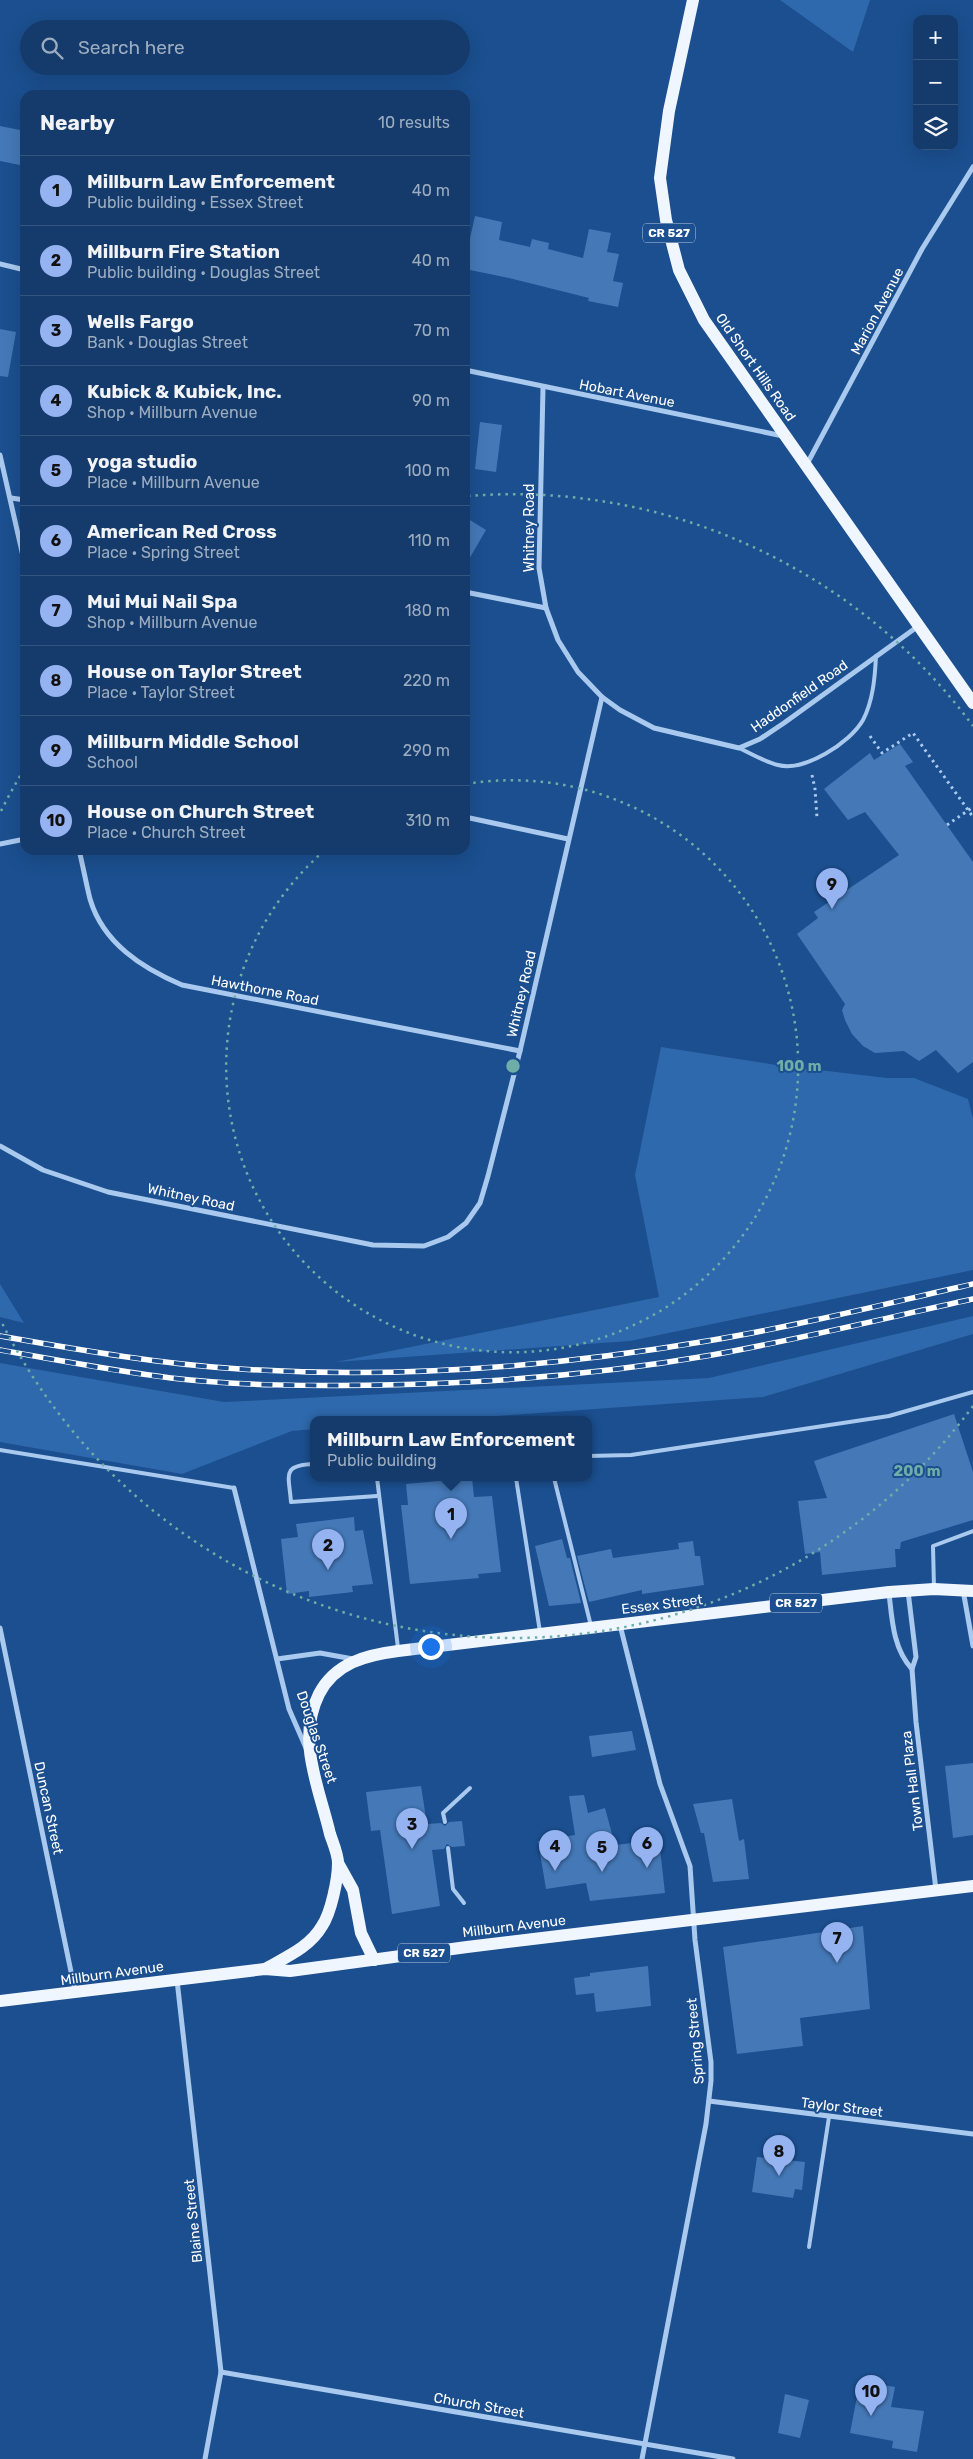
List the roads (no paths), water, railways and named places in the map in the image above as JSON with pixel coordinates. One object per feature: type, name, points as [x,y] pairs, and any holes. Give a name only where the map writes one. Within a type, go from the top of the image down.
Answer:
[{"type":"main road","name":"Old Short Hills Road","points":[[693,0],[669,111],[660,178],[666,220],[679,270],[704,320],[917,627],[973,703]]},
{"type":"main road","name":"Essex Street","points":[[310,1759],[307,1732],[314,1704],[325,1684],[338,1670],[356,1659],[371,1654],[889,1592],[934,1589],[968,1590]]},
{"type":"main road","name":"Douglas Street","points":[[266,1969],[301,1948],[322,1927],[330,1906],[338,1863],[310,1759]]},
{"type":"main road","points":[[338,1863],[354,1890],[361,1933],[374,1960]]},
{"type":"main road","name":"Millburn Avenue","points":[[0,2001],[76,1994],[177,1979],[266,1969],[290,1972],[973,1886]]},
{"type":"street","name":"Marion Avenue","points":[[805,467],[922,249],[973,167]]},
{"type":"street","points":[[0,264],[20,269]]},
{"type":"street","name":"Hobart Avenue","points":[[470,371],[543,388],[786,436]]},
{"type":"street","name":"Whitney Road","points":[[0,1146],[43,1170],[108,1192],[373,1245],[424,1246],[448,1237],[466,1223],[480,1204],[520,1051],[602,697],[578,672],[567,657],[558,640],[546,608],[539,568],[543,388]]},
{"type":"street","points":[[0,455],[20,541]]},
{"type":"street","points":[[11,498],[20,499]]},
{"type":"street","points":[[470,593],[546,608]]},
{"type":"street","name":"Haddonfield Road","points":[[739,748],[776,728],[917,627]]},
{"type":"street","points":[[602,697],[620,710],[654,728],[739,748]]},
{"type":"street","points":[[470,818],[568,839]]},
{"type":"street","points":[[0,844],[20,840]]},
{"type":"street","name":"Hawthorne Road","points":[[81,855],[90,900],[103,925],[132,958],[155,974],[182,985],[520,1051]]},
{"type":"street","name":"Douglas Street","points":[[234,1488],[289,1709],[310,1759]]},
{"type":"street","points":[[968,1590],[973,1646]]},
{"type":"street","name":"Town Hall Plaza","points":[[908,1591],[916,1656],[912,1669],[916,1722],[936,1890]]},
{"type":"street","name":"Town Hall Plaza","points":[[889,1592],[894,1631],[903,1660],[912,1669]]},
{"type":"street","name":"Spring Street","points":[[620,1625],[660,1784],[690,1866],[694,1920],[711,2062],[709,2101],[642,2459]]},
{"type":"street","name":"Duncan Street","points":[[0,1628],[76,1994]]},
{"type":"street","name":"Essex Street","points":[[276,1659],[320,1652],[356,1659]]},
{"type":"street","name":"Blaine Street","points":[[177,1979],[221,2372],[205,2459]]},
{"type":"street","name":"Taylor Street","points":[[709,2101],[973,2134]]},
{"type":"street","name":"Church Street","points":[[221,2372],[733,2459]]},
{"type":"lane","points":[[739,748],[778,766],[796,766],[816,760],[843,741],[862,721],[874,684],[876,656]]},
{"type":"lane","points":[[592,1456],[631,1455],[889,1416],[973,1392]]},
{"type":"lane","points":[[0,1450],[234,1488]]},
{"type":"lane","points":[[310,1464],[295,1464],[291,1468],[289,1474],[291,1502],[378,1496]]},
{"type":"lane","points":[[377,1481],[398,1651]]},
{"type":"lane","points":[[516,1481],[540,1635]]},
{"type":"lane","points":[[555,1481],[588,1607],[591,1628]]},
{"type":"lane","points":[[934,1589],[933,1546],[973,1531]]},
{"type":"lane","points":[[445,1822],[443,1813],[470,1788]]},
{"type":"lane","points":[[448,1848],[453,1889],[464,1903]]},
{"type":"lane","points":[[809,2247],[829,2117]]},
{"type":"railway","points":[[0,1336],[150,1360],[210,1367],[298,1372],[416,1371],[474,1368],[591,1358],[707,1341],[808,1322],[973,1284]]},
{"type":"railway","points":[[0,1350],[150,1375],[224,1383],[383,1385],[507,1380],[589,1372],[712,1355],[973,1299]]},
{"type":"place","name":"Millburn Middle School","points":[[832,909]]},
{"type":"place","name":"Millburn Law Enforcement","points":[[451,1539]]},
{"type":"place","name":"Millburn Fire Station","points":[[328,1570]]},
{"type":"place","name":"Wells Fargo","points":[[412,1849]]},
{"type":"place","name":"American Red Cross","points":[[647,1868]]},
{"type":"place","name":"Kubick & Kubick, Inc.","points":[[555,1871]]},
{"type":"place","name":"yoga studio","points":[[602,1872]]},
{"type":"place","name":"Mui Mui Nail Spa","points":[[837,1963]]},
{"type":"place","name":"House on Taylor Street","points":[[779,2176]]},
{"type":"place","name":"House on Church Street","points":[[871,2416]]}]
